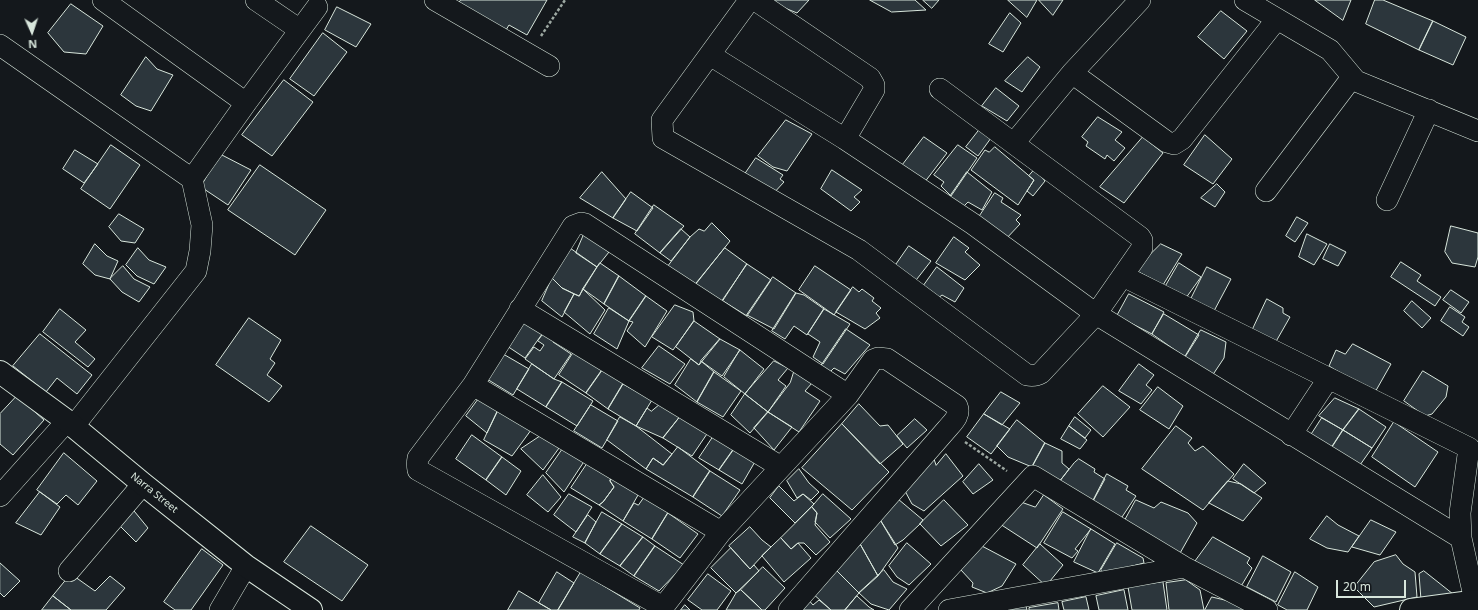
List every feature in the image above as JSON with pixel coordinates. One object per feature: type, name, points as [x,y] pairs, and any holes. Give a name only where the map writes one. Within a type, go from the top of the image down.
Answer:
[{"type":"street","points":[[103,0],[246,102]]},
{"type":"street","points":[[256,0],[300,30]]},
{"type":"street","points":[[845,139],[874,90],[874,85],[870,78],[754,0],[748,2],[662,120],[663,138],[859,250],[1026,375],[1033,376],[1041,373],[1096,314],[1142,248],[1143,244],[1140,237],[940,89]]},
{"type":"street","points":[[1014,143],[1072,73],[1140,0]]},
{"type":"street","points":[[1245,0],[1299,30],[1330,50],[1354,80],[1478,131]]},
{"type":"street","points":[[444,2],[549,66]]},
{"type":"street","points":[[192,178],[317,6]]},
{"type":"street","points":[[1072,73],[1167,142],[1174,144],[1182,139],[1277,19]]},
{"type":"street","points":[[0,45],[192,178],[202,225],[200,251],[196,271],[70,424],[0,496]]},
{"type":"street","points":[[710,55],[845,139],[974,224],[1096,314],[1461,538]]},
{"type":"street","points":[[1266,191],[1347,84],[1354,80]]},
{"type":"street","points":[[1387,200],[1428,110]]},
{"type":"street","points":[[789,610],[947,429],[959,412],[957,406],[886,359],[878,358],[873,360],[848,395],[721,532],[662,608],[418,470],[418,458],[473,385],[520,308],[573,226],[581,223],[585,224],[848,395]]},
{"type":"street","points":[[1123,276],[1469,448],[1460,513],[1461,538],[1476,601],[1411,610]]},
{"type":"street","points":[[520,308],[781,467]]},
{"type":"street","name":"Narra Street","points":[[0,372],[70,424],[246,566],[311,610]]},
{"type":"street","points":[[1291,435],[1328,379]]},
{"type":"street","points":[[473,385],[721,532]]},
{"type":"street","points":[[910,610],[1033,476],[1184,567],[1267,610]]},
{"type":"street","points":[[69,571],[143,484]]},
{"type":"street","points":[[220,610],[246,566]]},
{"type":"street","points":[[949,610],[1184,567]]},
{"type":"path","points":[[528,54],[565,0]]},
{"type":"path","points":[[947,429],[1025,484]]},
{"type":"building","points":[[461,0],[547,0],[527,35],[509,25],[503,35],[459,3]]},
{"type":"building","points":[[770,0],[809,0],[797,13]]},
{"type":"building","points":[[870,0],[915,0],[926,10],[892,12]]},
{"type":"building","points":[[923,0],[939,0],[932,8]]},
{"type":"building","points":[[1008,0],[1037,0],[1027,17]]},
{"type":"building","points":[[1039,0],[1063,0],[1053,15]]},
{"type":"building","points":[[1315,0],[1351,0],[1343,20]]},
{"type":"building","points":[[1375,0],[1383,0],[1433,21],[1419,50],[1366,24]]},
{"type":"building","points":[[71,4],[103,26],[86,54],[64,52],[48,33]]},
{"type":"building","points":[[337,7],[371,24],[356,47],[325,30]]},
{"type":"building","points":[[1221,11],[1247,31],[1224,59],[1198,37]]},
{"type":"building","points":[[1010,13],[1021,23],[1003,52],[989,44]]},
{"type":"building","points":[[1433,21],[1466,37],[1453,65],[1419,50]]},
{"type":"building","points":[[323,33],[347,52],[314,96],[290,79]]},
{"type":"building","points":[[146,57],[157,69],[173,75],[151,111],[136,106],[121,95]]},
{"type":"building","points":[[1028,57],[1040,67],[1022,92],[1005,81]]},
{"type":"building","points":[[284,80],[313,102],[272,156],[242,135]]},
{"type":"building","points":[[996,88],[1019,106],[1007,121],[982,106]]},
{"type":"building","points":[[1098,117],[1122,132],[1115,140],[1125,148],[1114,161],[1107,155],[1105,159],[1086,146],[1088,142],[1082,137]]},
{"type":"building","points":[[786,120],[812,134],[787,171],[773,167],[758,156]]},
{"type":"building","points":[[980,129],[991,138],[978,156],[966,147]]},
{"type":"building","points":[[1205,135],[1232,159],[1213,184],[1184,165]]},
{"type":"building","points":[[924,137],[947,153],[924,183],[901,167]]},
{"type":"building","points":[[1143,137],[1163,153],[1124,203],[1100,187]]},
{"type":"building","points":[[111,145],[140,165],[110,209],[81,189]]},
{"type":"building","points":[[958,145],[977,158],[951,196],[941,186],[944,182],[934,175]]},
{"type":"building","points":[[995,147],[1034,180],[1018,205],[971,170],[985,150],[989,152]]},
{"type":"building","points":[[75,150],[98,164],[84,183],[63,169]]},
{"type":"building","points":[[220,154],[251,170],[228,205],[201,187]]},
{"type":"building","points":[[756,158],[783,175],[780,179],[784,182],[772,195],[743,177]]},
{"type":"building","points":[[260,165],[326,210],[295,255],[228,210]]},
{"type":"building","points":[[1035,169],[1045,181],[1033,196],[1027,191],[1034,180],[1029,176]]},
{"type":"building","points":[[832,170],[862,190],[854,197],[860,202],[851,211],[821,189]]},
{"type":"building","points":[[602,172],[626,199],[613,218],[580,198]]},
{"type":"building","points":[[967,172],[992,192],[982,210],[968,202],[963,207],[949,198]]},
{"type":"building","points":[[1217,184],[1225,192],[1215,207],[1201,198]]},
{"type":"building","points":[[631,192],[653,208],[637,231],[613,218]]},
{"type":"building","points":[[995,193],[1003,198],[1001,202],[1021,215],[1016,220],[1020,224],[1005,240],[977,220]]},
{"type":"building","points":[[654,205],[684,226],[660,253],[635,234]]},
{"type":"building","points":[[119,214],[144,229],[135,243],[121,241],[109,227]]},
{"type":"building","points":[[1297,217],[1308,223],[1295,242],[1286,236]]},
{"type":"building","points":[[712,223],[730,241],[695,285],[667,267],[690,237],[699,229],[704,231]]},
{"type":"building","points":[[1451,226],[1478,233],[1478,257],[1475,267],[1452,263],[1445,252]]},
{"type":"building","points":[[681,229],[690,237],[671,261],[660,253]]},
{"type":"building","points":[[585,232],[609,252],[597,267],[576,253]]},
{"type":"building","points":[[1307,234],[1327,244],[1314,265],[1299,257]]},
{"type":"building","points":[[954,237],[969,248],[965,252],[980,265],[965,280],[936,263]]},
{"type":"building","points":[[95,244],[107,256],[118,261],[110,279],[95,275],[83,264]]},
{"type":"building","points":[[1161,244],[1182,254],[1163,285],[1135,270]]},
{"type":"building","points":[[1330,244],[1346,252],[1338,266],[1323,259]]},
{"type":"building","points":[[909,246],[931,261],[913,284],[893,269]]},
{"type":"building","points":[[138,248],[149,260],[166,267],[154,284],[137,276],[126,265]]},
{"type":"building","points":[[570,248],[597,267],[579,296],[562,288],[552,278]]},
{"type":"building","points":[[725,248],[747,264],[721,302],[695,285]]},
{"type":"building","points":[[1401,262],[1421,275],[1417,281],[1441,297],[1435,306],[1391,277]]},
{"type":"building","points":[[600,263],[619,276],[604,304],[583,289]]},
{"type":"building","points":[[1179,263],[1201,277],[1183,302],[1164,289]]},
{"type":"building","points":[[747,264],[771,280],[747,316],[723,301]]},
{"type":"building","points":[[123,266],[134,279],[150,287],[139,302],[122,292],[110,279]]},
{"type":"building","points":[[815,266],[851,290],[834,315],[799,290]]},
{"type":"building","points":[[937,267],[964,288],[955,302],[942,295],[937,299],[922,288]]},
{"type":"building","points":[[1207,267],[1231,279],[1214,311],[1191,299]]},
{"type":"building","points":[[619,276],[646,296],[629,321],[604,304]]},
{"type":"building","points":[[773,277],[796,293],[774,329],[747,315]]},
{"type":"building","points":[[552,278],[562,288],[574,294],[562,317],[542,301]]},
{"type":"building","points":[[853,287],[859,292],[862,289],[874,298],[872,301],[881,308],[876,313],[880,318],[865,329],[836,312]]},
{"type":"building","points":[[583,289],[605,310],[590,334],[564,312],[574,294],[579,296]]},
{"type":"building","points":[[1451,290],[1469,302],[1461,313],[1443,300]]},
{"type":"building","points":[[796,293],[804,295],[824,309],[807,335],[794,326],[785,339],[772,331]]},
{"type":"building","points":[[1129,294],[1164,312],[1152,334],[1117,316]]},
{"type":"building","points":[[646,296],[667,311],[645,347],[627,331],[633,322],[629,321]]},
{"type":"building","points":[[1267,299],[1283,308],[1283,313],[1290,317],[1274,345],[1252,331]]},
{"type":"building","points":[[1412,301],[1431,318],[1422,328],[1404,311]]},
{"type":"building","points":[[675,305],[693,312],[694,321],[673,350],[652,337]]},
{"type":"building","points":[[1450,307],[1465,317],[1462,322],[1469,327],[1463,336],[1441,321]]},
{"type":"building","points":[[609,308],[629,321],[617,349],[594,334]]},
{"type":"building","points":[[60,309],[86,330],[75,342],[95,359],[88,367],[43,332]]},
{"type":"building","points":[[824,309],[850,324],[823,364],[813,357],[820,342],[808,334]]},
{"type":"building","points":[[1164,314],[1199,335],[1185,357],[1152,334]]},
{"type":"building","points":[[249,318],[281,340],[270,359],[275,363],[267,375],[282,386],[269,402],[216,365]]},
{"type":"building","points":[[526,318],[545,330],[525,358],[507,346]]},
{"type":"building","points":[[694,321],[720,339],[699,365],[676,347]]},
{"type":"building","points":[[547,329],[558,336],[553,342],[571,354],[554,379],[525,359],[534,347],[540,351],[544,345],[538,341]]},
{"type":"building","points":[[846,329],[870,345],[845,374],[834,368],[830,372],[821,366]]},
{"type":"building","points":[[1201,330],[1226,342],[1224,358],[1212,376],[1185,357]]},
{"type":"building","points":[[40,334],[92,375],[77,394],[57,378],[46,392],[13,366]]},
{"type":"building","points":[[720,339],[740,350],[722,376],[701,361]]},
{"type":"building","points":[[1353,344],[1391,364],[1374,394],[1329,366],[1336,350],[1345,354]]},
{"type":"building","points":[[659,346],[685,364],[670,384],[642,368]]},
{"type":"building","points":[[577,347],[605,366],[586,393],[559,375]]},
{"type":"building","points":[[740,350],[764,369],[745,394],[724,377]]},
{"type":"building","points":[[498,351],[529,369],[513,395],[482,376]]},
{"type":"building","points":[[691,359],[699,365],[701,361],[714,372],[697,402],[675,385]]},
{"type":"building","points":[[774,361],[788,368],[778,380],[786,386],[768,412],[745,394]]},
{"type":"building","points":[[532,364],[554,379],[562,382],[546,407],[517,389]]},
{"type":"building","points":[[1139,364],[1154,375],[1146,385],[1152,390],[1141,404],[1119,391]]},
{"type":"building","points":[[605,366],[623,384],[608,409],[586,393]]},
{"type":"building","points":[[1423,371],[1448,386],[1446,397],[1432,414],[1425,416],[1404,401]]},
{"type":"building","points":[[714,372],[741,391],[723,417],[697,402]]},
{"type":"building","points":[[794,372],[812,383],[805,391],[820,401],[799,432],[768,412],[790,383]]},
{"type":"building","points":[[562,382],[593,401],[577,426],[546,407]]},
{"type":"building","points":[[623,384],[652,400],[636,426],[608,409]]},
{"type":"building","points":[[1103,386],[1130,407],[1103,437],[1078,414]]},
{"type":"building","points":[[1158,387],[1183,406],[1169,429],[1140,410]]},
{"type":"building","points":[[1001,392],[1020,403],[1002,425],[984,414]]},
{"type":"building","points":[[745,394],[768,412],[750,433],[731,415]]},
{"type":"building","points":[[17,396],[44,420],[13,455],[0,444],[0,414]]},
{"type":"building","points":[[480,397],[500,406],[487,433],[466,416]]},
{"type":"building","points":[[1335,398],[1359,409],[1343,430],[1319,416]]},
{"type":"building","points":[[663,402],[681,415],[663,438],[636,426],[647,408],[651,411]]},
{"type":"building","points":[[859,404],[880,426],[888,425],[903,444],[880,464],[842,424]]},
{"type":"building","points":[[591,405],[618,421],[602,448],[574,431]]},
{"type":"building","points":[[500,406],[534,426],[512,456],[484,440]]},
{"type":"building","points":[[1359,409],[1386,427],[1372,448],[1343,430]]},
{"type":"building","points":[[684,412],[711,428],[692,456],[663,438]]},
{"type":"building","points":[[768,412],[792,427],[774,450],[754,428]]},
{"type":"building","points":[[984,414],[1010,429],[991,454],[967,437]]},
{"type":"building","points":[[620,417],[636,426],[672,454],[663,465],[653,458],[646,469],[607,440]]},
{"type":"building","points":[[1075,417],[1091,430],[1085,438],[1069,426]]},
{"type":"building","points":[[1322,418],[1343,430],[1332,447],[1311,435]]},
{"type":"building","points":[[915,419],[927,430],[907,448],[897,436]]},
{"type":"building","points":[[1017,420],[1045,443],[1032,467],[1008,457],[997,446]]},
{"type":"building","points":[[1394,422],[1438,452],[1415,487],[1372,457]]},
{"type":"building","points":[[842,424],[889,472],[852,510],[802,468]]},
{"type":"building","points":[[1069,426],[1087,440],[1080,449],[1061,439]]},
{"type":"building","points":[[1176,426],[1192,438],[1188,443],[1195,451],[1203,446],[1234,474],[1203,510],[1142,469]]},
{"type":"building","points":[[1343,430],[1372,448],[1360,465],[1332,447]]},
{"type":"building","points":[[545,433],[562,444],[543,470],[521,449]]},
{"type":"building","points":[[715,434],[736,446],[719,470],[699,458]]},
{"type":"building","points":[[472,435],[502,457],[486,480],[456,459]]},
{"type":"building","points":[[1045,443],[1062,451],[1062,463],[1069,469],[1059,482],[1032,467]]},
{"type":"building","points":[[736,446],[756,460],[742,484],[719,470]]},
{"type":"building","points":[[564,447],[585,460],[564,492],[546,473]]},
{"type":"building","points":[[678,447],[710,471],[693,497],[646,469],[653,458],[663,465]]},
{"type":"building","points":[[64,453],[97,481],[78,505],[66,495],[57,504],[37,490]]},
{"type":"building","points":[[946,454],[963,476],[924,511],[912,504],[905,491],[934,459],[936,465]]},
{"type":"building","points":[[502,457],[521,471],[506,495],[486,480]]},
{"type":"building","points":[[591,458],[614,471],[610,481],[614,487],[599,505],[571,488]]},
{"type":"building","points":[[1079,459],[1095,469],[1094,472],[1105,479],[1092,503],[1059,482]]},
{"type":"building","points":[[979,464],[993,480],[973,494],[963,482]]},
{"type":"building","points":[[1244,464],[1266,483],[1254,493],[1233,479]]},
{"type":"building","points":[[799,469],[809,483],[819,492],[811,500],[803,494],[797,498],[787,481]]},
{"type":"building","points":[[614,471],[641,490],[623,521],[599,505],[614,487],[610,481]]},
{"type":"building","points":[[710,471],[740,490],[722,516],[693,497]]},
{"type":"building","points":[[1107,474],[1128,486],[1126,490],[1136,496],[1120,520],[1092,503]]},
{"type":"building","points":[[543,475],[561,497],[548,512],[527,495]]},
{"type":"building","points":[[1228,481],[1241,484],[1262,498],[1243,521],[1209,503]]},
{"type":"building","points":[[779,486],[794,501],[803,494],[814,504],[795,523],[770,498]]},
{"type":"building","points":[[40,492],[60,507],[41,535],[16,523]]},
{"type":"building","points":[[569,494],[592,507],[576,532],[554,515]]},
{"type":"building","points":[[823,494],[851,519],[830,538],[815,522],[817,513],[812,507]]},
{"type":"building","points":[[646,495],[669,511],[652,539],[623,521],[634,503],[638,505]]},
{"type":"building","points":[[1044,495],[1063,509],[1037,548],[1000,524],[1021,502],[1035,507]]},
{"type":"building","points":[[898,499],[923,520],[903,540],[895,545],[879,518]]},
{"type":"building","points":[[944,500],[968,525],[941,546],[920,524]]},
{"type":"building","points":[[1136,500],[1154,508],[1161,502],[1188,513],[1197,523],[1179,555],[1124,522]]},
{"type":"building","points":[[130,506],[148,528],[136,542],[117,523]]},
{"type":"building","points":[[812,507],[817,513],[815,525],[830,542],[816,555],[804,543],[798,543],[791,549],[781,538]]},
{"type":"building","points":[[602,512],[622,524],[600,554],[585,543]]},
{"type":"building","points":[[1063,512],[1091,529],[1075,549],[1078,551],[1072,558],[1044,543]]},
{"type":"building","points":[[668,513],[698,534],[680,558],[652,539]]},
{"type":"building","points":[[588,515],[596,522],[585,543],[573,537]]},
{"type":"building","points":[[1327,516],[1338,525],[1359,536],[1348,552],[1327,548],[1310,539]]},
{"type":"building","points":[[879,518],[898,548],[878,576],[859,542]]},
{"type":"building","points":[[1371,520],[1396,532],[1380,555],[1352,547]]},
{"type":"building","points":[[622,524],[643,537],[620,566],[600,554]]},
{"type":"building","points":[[311,526],[368,565],[342,601],[284,562]]},
{"type":"building","points":[[750,527],[771,547],[750,569],[729,546]]},
{"type":"building","points":[[1091,529],[1115,544],[1098,573],[1074,562]]},
{"type":"building","points":[[643,537],[655,546],[634,576],[620,566]]},
{"type":"building","points":[[1213,537],[1250,558],[1247,563],[1252,568],[1240,588],[1194,563]]},
{"type":"building","points":[[781,538],[791,549],[798,543],[811,558],[784,582],[762,556]]},
{"type":"building","points":[[859,542],[878,576],[859,593],[836,570]]},
{"type":"building","points":[[907,543],[931,564],[909,585],[897,577],[889,566]]},
{"type":"building","points":[[1117,543],[1143,558],[1144,563],[1102,574],[1101,570]]},
{"type":"building","points":[[1040,544],[1063,565],[1046,586],[1023,565]]},
{"type":"building","points":[[980,545],[1016,564],[1002,586],[987,593],[972,587],[973,583],[961,570]]},
{"type":"building","points":[[655,546],[684,565],[659,591],[634,576]]},
{"type":"building","points":[[731,548],[750,569],[754,565],[759,571],[736,593],[711,568]]},
{"type":"building","points":[[202,549],[223,565],[191,610],[175,610],[164,602]]},
{"type":"building","points":[[1396,555],[1403,564],[1415,572],[1417,597],[1374,607],[1354,587],[1374,562]]},
{"type":"building","points":[[1263,556],[1291,572],[1276,602],[1247,587]]},
{"type":"building","points":[[0,563],[20,581],[4,597],[0,593]]},
{"type":"building","points":[[763,567],[785,588],[765,610],[762,610],[741,590]]},
{"type":"building","points":[[836,570],[859,593],[845,610],[831,610],[811,592]]},
{"type":"building","points":[[884,570],[893,582],[907,589],[889,610],[871,604],[859,593]]},
{"type":"building","points":[[1424,571],[1453,594],[1421,600],[1419,574]]},
{"type":"building","points":[[557,572],[574,583],[558,610],[551,610],[539,603]]},
{"type":"building","points":[[581,572],[640,608],[639,610],[558,610]]},
{"type":"building","points":[[1295,572],[1318,587],[1307,610],[1287,610],[1278,605]]},
{"type":"building","points":[[71,574],[95,591],[110,576],[125,588],[106,610],[71,610],[53,596]]},
{"type":"building","points":[[708,574],[731,591],[717,610],[702,610],[688,600]]},
{"type":"building","points":[[1186,580],[1200,590],[1204,610],[1169,610],[1166,583]]},
{"type":"building","points":[[1163,582],[1167,610],[1132,610],[1128,587]]},
{"type":"building","points":[[741,590],[762,610],[726,610],[736,593]]},
{"type":"building","points":[[1124,590],[1128,610],[1099,610],[1096,596]]},
{"type":"building","points":[[519,591],[539,603],[551,610],[508,610]]},
{"type":"building","points":[[53,596],[71,610],[42,610]]},
{"type":"building","points":[[857,596],[869,607],[874,610],[845,610]]},
{"type":"building","points":[[1086,597],[1089,610],[1064,610],[1062,602]]},
{"type":"building","points":[[1212,597],[1233,602],[1247,610],[1205,610]]},
{"type":"building","points":[[807,598],[813,605],[819,600],[831,610],[797,610]]},
{"type":"building","points":[[1058,603],[1059,610],[1029,610],[1029,608]]},
{"type":"building","points":[[685,605],[690,610],[681,610]]},
{"type":"building","points":[[1026,606],[1027,610],[1003,610]]}]
